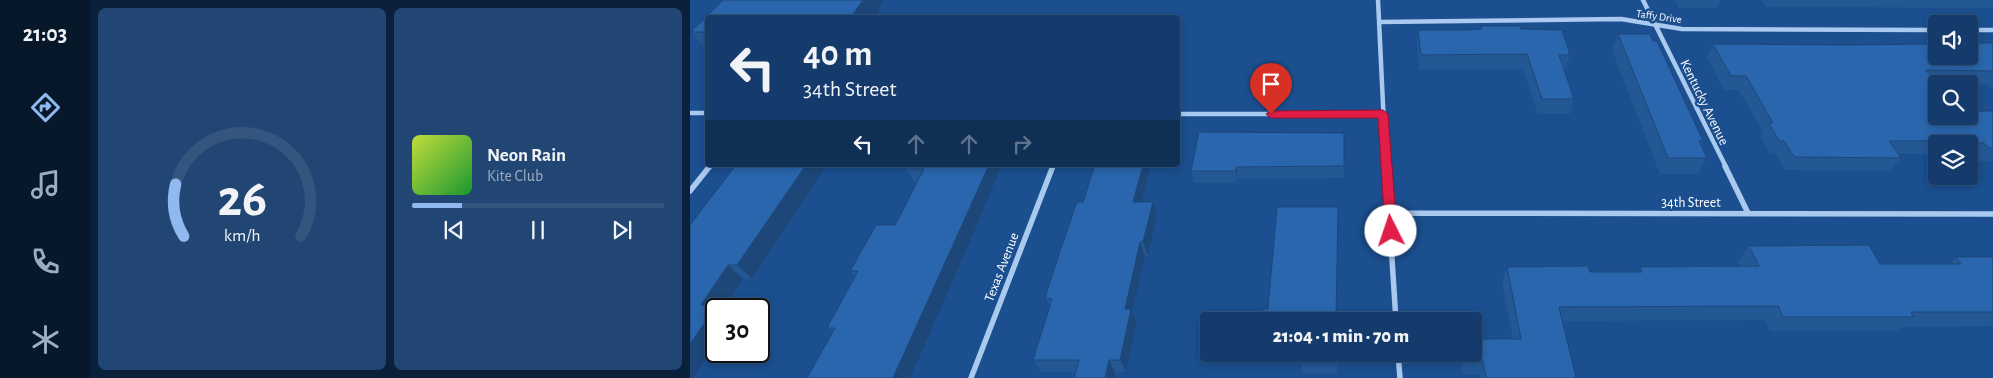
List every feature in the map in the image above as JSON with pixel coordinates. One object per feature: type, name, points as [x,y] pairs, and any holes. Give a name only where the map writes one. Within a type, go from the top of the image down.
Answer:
[{"type":"street","points":[[1378,0],[1396,312]]},
{"type":"street","name":"Kentucky Avenue","points":[[1644,0],[1748,213]]},
{"type":"street","name":"Taffy Drive","points":[[1379,22],[1621,19],[1682,29],[1928,30]]},
{"type":"street","points":[[1978,30],[1993,30]]},
{"type":"street","points":[[690,113],[705,113]]},
{"type":"street","points":[[1180,114],[1383,114]]},
{"type":"street","points":[[690,191],[709,167]]},
{"type":"street","name":"Texas Avenue","points":[[971,378],[1052,167]]},
{"type":"street","name":"34th Street","points":[[1390,213],[1993,214]]},
{"type":"street","points":[[1399,362],[1400,378]]},
{"type":"building","points":[[723,0],[863,0],[852,15],[708,15]]},
{"type":"building","points":[[705,18],[705,32],[691,32]]},
{"type":"building","points":[[1481,26],[1520,26],[1521,29],[1562,30],[1570,55],[1559,55],[1574,99],[1542,99],[1527,54],[1421,55],[1418,30],[1482,29]]},
{"type":"building","points":[[1618,34],[1650,34],[1653,41],[1657,41],[1703,141],[1699,141],[1707,158],[1668,158]]},
{"type":"building","points":[[1978,43],[1993,43],[1993,71],[1926,70],[1930,75],[1928,75],[1928,125],[1978,125],[1978,111],[1993,111],[1993,148],[1989,148],[1984,143],[1978,143],[1978,135],[1928,135],[1928,141],[1889,141],[1901,158],[1794,157],[1784,141],[1779,141],[1769,123],[1773,123],[1746,76],[1731,76],[1713,44],[1928,44],[1928,65],[1978,65]]},
{"type":"building","points":[[1199,132],[1344,133],[1344,166],[1236,167],[1236,171],[1191,171]]},
{"type":"building","points":[[734,167],[805,167],[737,265],[728,265],[705,298],[701,305],[705,305],[705,322],[690,344],[690,225]]},
{"type":"building","points":[[907,167],[988,167],[893,378],[807,378],[835,328],[827,328],[858,271],[850,271],[876,225],[895,225],[924,169],[906,169]]},
{"type":"building","points":[[1094,167],[1142,167],[1133,202],[1153,202],[1143,242],[1140,242],[1125,309],[1131,309],[1120,360],[1109,360],[1105,378],[1074,378],[1079,360],[1033,360],[1052,299],[1045,298],[1077,202],[1083,202]]},
{"type":"building","points":[[1277,207],[1338,207],[1336,312],[1263,312],[1263,309],[1268,309]]},
{"type":"building","points":[[1869,245],[1880,264],[1961,264],[1956,257],[1993,257],[1993,312],[1911,312],[1913,317],[1783,317],[1778,306],[1559,307],[1576,378],[1486,378],[1482,361],[1482,339],[1521,339],[1507,267],[1588,266],[1590,272],[1642,272],[1640,267],[1759,266],[1749,246]]},
{"type":"building","points":[[1301,362],[1337,362],[1337,363]]},
{"type":"route","points":[[1271,114],[1383,114],[1391,231]]}]
